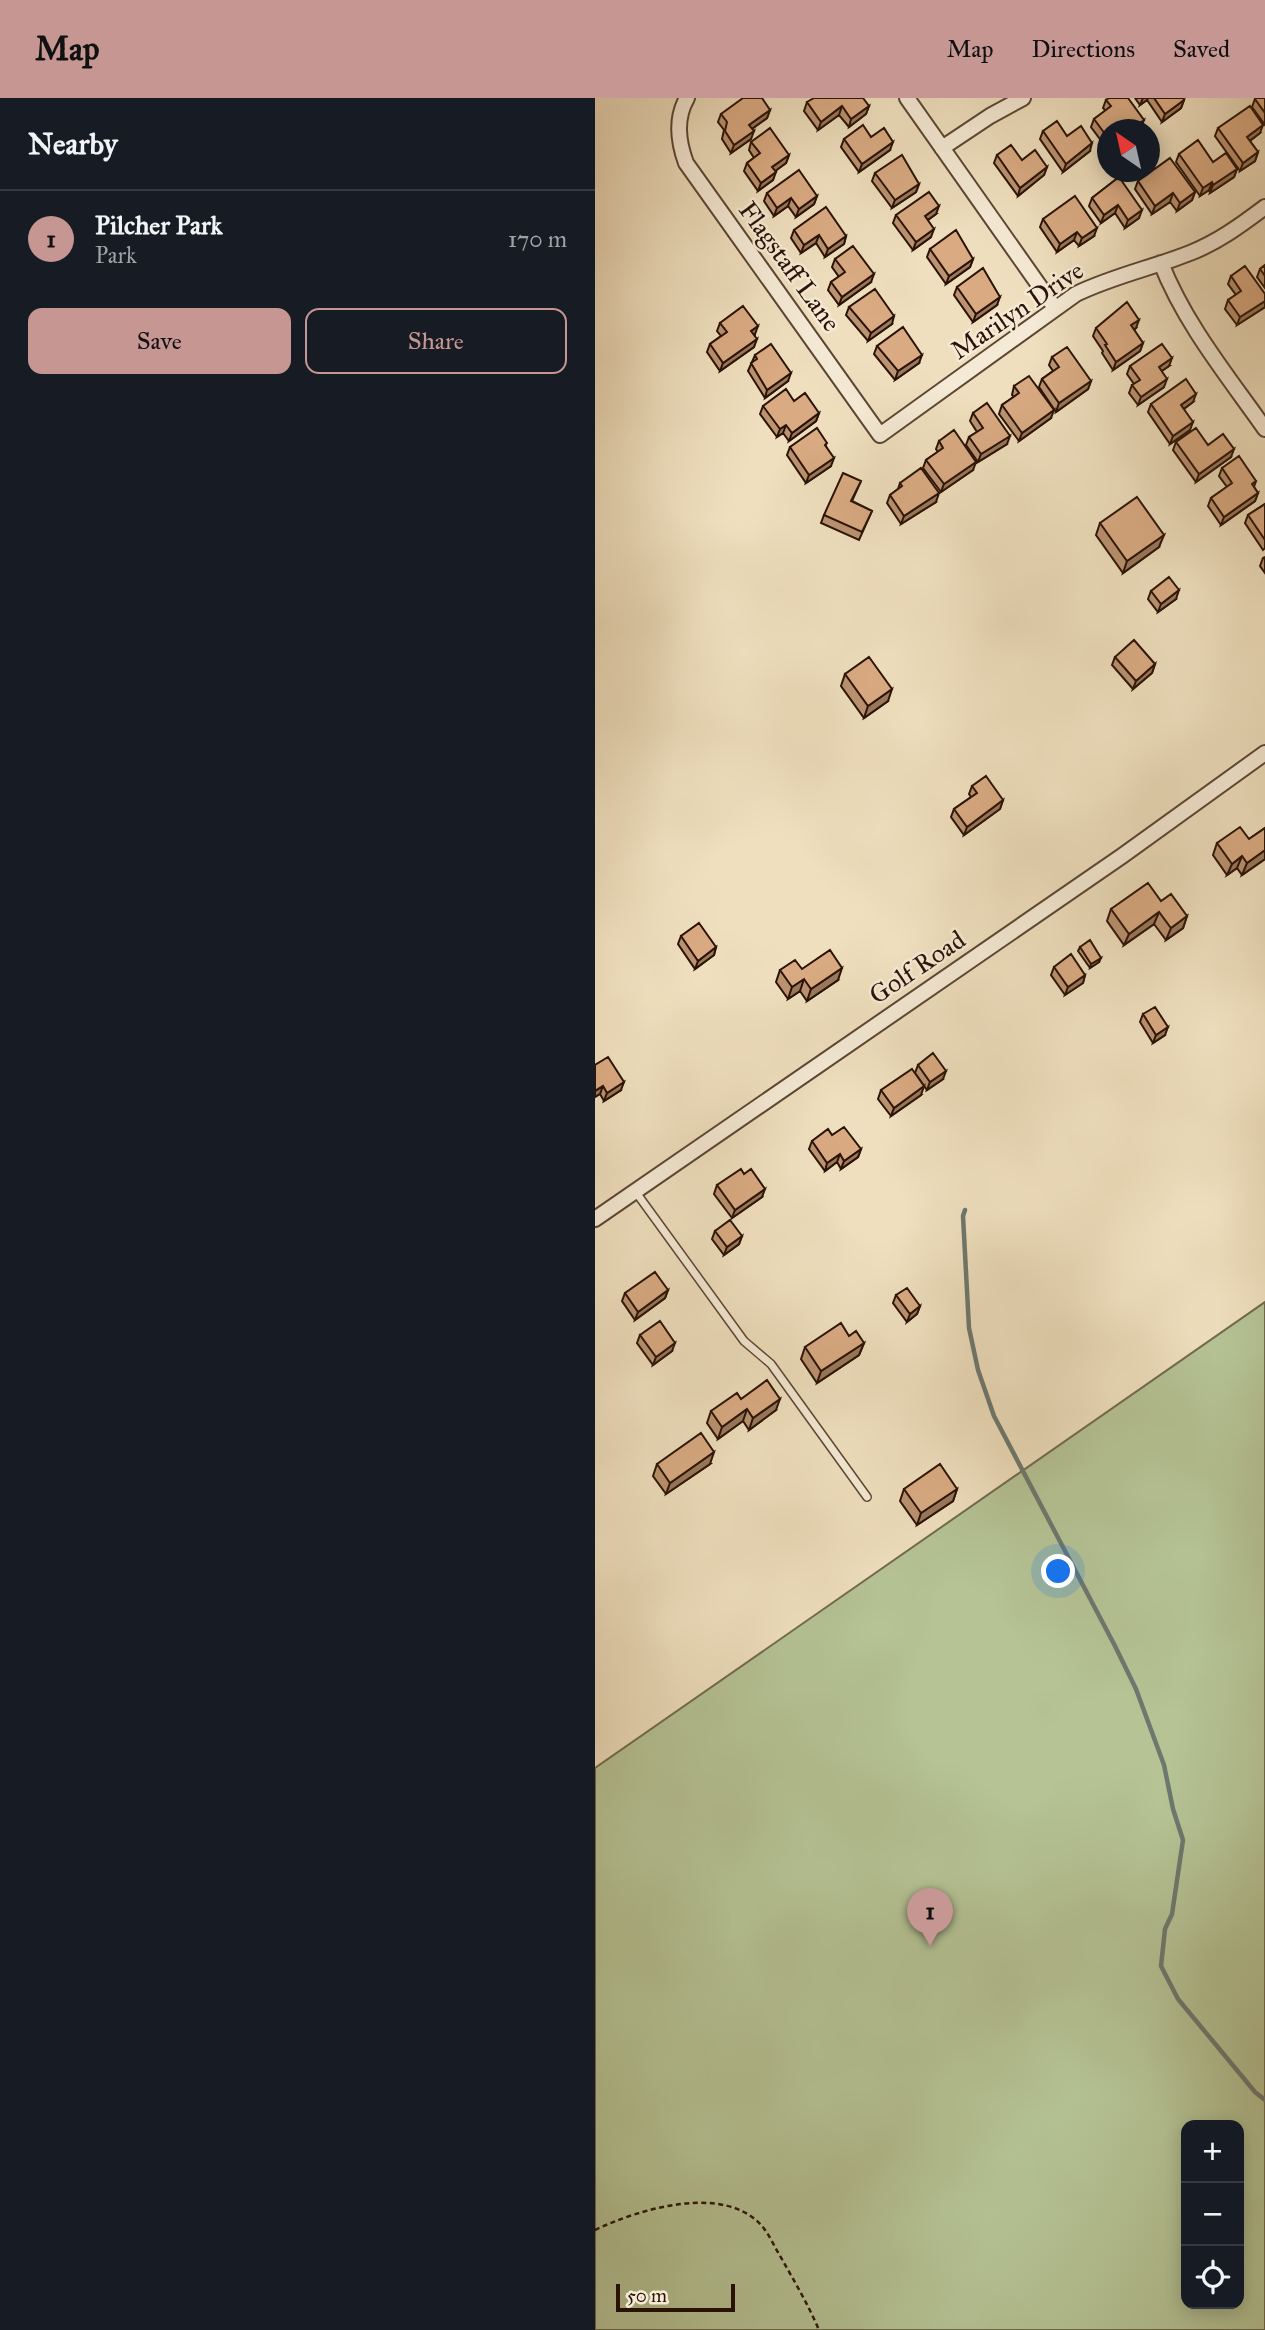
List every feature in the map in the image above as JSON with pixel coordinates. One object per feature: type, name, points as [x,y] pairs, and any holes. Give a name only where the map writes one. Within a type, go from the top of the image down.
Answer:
[{"type":"street","name":"Flagstaff Lane","points":[[687,98],[680,118],[680,143],[686,163],[880,435]]},
{"type":"street","points":[[907,98],[1055,308]]},
{"type":"street","points":[[942,148],[1023,98]]},
{"type":"street","name":"Marilyn Drive","points":[[880,435],[1055,308],[1101,282],[1161,263],[1213,242],[1265,207]]},
{"type":"street","points":[[1161,263],[1173,294],[1194,328],[1265,429]]},
{"type":"street","name":"Golf Road","points":[[595,1219],[1122,856],[1265,753]]},
{"type":"lane","points":[[635,1190],[744,1341],[771,1364],[867,1497]]},
{"type":"path","points":[[595,2230],[666,2206],[718,2203],[744,2213],[762,2226],[809,2307],[819,2330]]},
{"type":"green space","points":[[1265,1302],[1265,2330],[595,2330],[595,1768]]},
{"type":"building","points":[[743,98],[762,98],[770,110],[749,125],[754,131],[734,145],[725,131],[727,122],[721,114]]},
{"type":"building","points":[[814,98],[863,98],[869,106],[851,119],[842,106],[821,122],[807,102]]},
{"type":"building","points":[[1128,98],[1143,119],[1097,119],[1097,123],[1094,119],[1111,106],[1106,100]]},
{"type":"building","points":[[1154,98],[1183,98],[1184,100],[1165,114]]},
{"type":"building","points":[[1265,98],[1265,113],[1255,99]]},
{"type":"building","points":[[1250,106],[1263,125],[1247,137],[1258,152],[1243,163],[1218,128]]},
{"type":"building","points":[[1057,121],[1067,136],[1081,126],[1092,143],[1066,164],[1043,131]]},
{"type":"building","points":[[863,125],[871,137],[884,128],[893,142],[862,164],[844,139]]},
{"type":"building","points":[[770,128],[789,155],[772,167],[776,172],[761,183],[747,163],[760,153],[751,142]]},
{"type":"building","points":[[1198,140],[1213,162],[1226,153],[1237,169],[1213,185],[1212,182],[1203,188],[1179,154]]},
{"type":"building","points":[[1011,145],[1022,160],[1035,150],[1047,167],[1020,188],[997,155]]},
{"type":"building","points":[[902,155],[919,184],[895,200],[875,173]]},
{"type":"building","points":[[1170,158],[1195,192],[1180,203],[1173,193],[1155,206],[1139,182],[1160,182],[1160,165]]},
{"type":"building","points":[[799,170],[817,196],[799,209],[791,198],[777,208],[767,193]]},
{"type":"building","points":[[1113,182],[1122,182],[1142,210],[1128,220],[1118,205],[1104,215],[1092,198]]},
{"type":"building","points":[[929,192],[939,206],[925,216],[934,229],[916,242],[896,215]]},
{"type":"building","points":[[1075,196],[1097,228],[1082,238],[1077,232],[1060,244],[1043,219]]},
{"type":"building","points":[[826,207],[846,236],[828,249],[819,235],[804,245],[794,230]]},
{"type":"building","points":[[956,230],[973,259],[949,276],[930,249]]},
{"type":"building","points":[[853,246],[874,274],[842,297],[831,282],[845,272],[835,259]]},
{"type":"building","points":[[1245,266],[1265,294],[1265,301],[1240,317],[1228,300],[1241,291],[1231,276]]},
{"type":"building","points":[[983,268],[1000,297],[976,314],[957,287]]},
{"type":"building","points":[[875,289],[894,316],[871,333],[849,307]]},
{"type":"building","points":[[1127,302],[1139,320],[1131,325],[1143,343],[1116,362],[1096,328]]},
{"type":"building","points":[[743,306],[758,326],[751,331],[757,339],[723,363],[710,344],[727,332],[720,323]]},
{"type":"building","points":[[903,327],[922,355],[898,371],[877,346]]},
{"type":"building","points":[[771,344],[791,373],[767,390],[751,363],[757,359],[755,355]]},
{"type":"building","points":[[1162,344],[1172,358],[1159,367],[1167,379],[1141,397],[1132,385],[1140,380],[1130,366]]},
{"type":"building","points":[[1067,347],[1091,381],[1059,403],[1042,379],[1059,367],[1052,357]]},
{"type":"building","points":[[1029,376],[1054,410],[1022,433],[1002,405],[1019,393],[1014,386]]},
{"type":"building","points":[[1186,379],[1196,394],[1181,405],[1193,422],[1173,436],[1151,404]]},
{"type":"building","points":[[786,389],[794,401],[805,393],[819,413],[792,433],[786,425],[780,429],[763,406]]},
{"type":"building","points":[[987,403],[1010,436],[981,454],[969,437],[983,428],[973,413]]},
{"type":"building","points":[[817,428],[834,458],[809,475],[790,447]]},
{"type":"building","points":[[1196,428],[1208,445],[1223,434],[1234,449],[1199,474],[1176,442]]},
{"type":"building","points":[[954,430],[976,462],[944,484],[926,460],[943,448],[939,441]]},
{"type":"building","points":[[1239,456],[1256,481],[1252,484],[1258,493],[1224,517],[1211,498],[1232,483],[1222,468]]},
{"type":"building","points":[[921,468],[939,493],[904,516],[890,495],[902,486],[900,483]]},
{"type":"building","points":[[843,473],[861,481],[851,501],[872,511],[862,532],[824,515]]},
{"type":"building","points":[[1137,497],[1164,535],[1127,561],[1100,523]]},
{"type":"building","points":[[1265,504],[1265,540],[1248,515]]},
{"type":"building","points":[[1169,577],[1179,590],[1161,604],[1151,591]]},
{"type":"building","points":[[1134,640],[1155,664],[1136,681],[1115,657]]},
{"type":"building","points":[[869,657],[892,689],[868,706],[845,674]]},
{"type":"building","points":[[986,776],[1003,800],[967,827],[954,809],[977,793],[972,786]]},
{"type":"building","points":[[1240,827],[1249,839],[1265,828],[1265,850],[1247,863],[1242,856],[1232,864],[1217,843]]},
{"type":"building","points":[[1148,883],[1161,901],[1171,894],[1187,916],[1171,928],[1159,912],[1129,934],[1111,909]]},
{"type":"building","points":[[699,923],[716,947],[698,961],[681,936]]},
{"type":"building","points":[[1090,940],[1101,958],[1091,964],[1080,947]]},
{"type":"building","points":[[830,950],[842,968],[811,989],[804,979],[792,987],[780,970],[795,960],[802,969]]},
{"type":"building","points":[[1071,954],[1085,975],[1068,987],[1054,967]]},
{"type":"building","points":[[1155,1007],[1168,1027],[1156,1035],[1143,1014]]},
{"type":"building","points":[[933,1053],[946,1071],[930,1082],[918,1065]]},
{"type":"building","points":[[608,1057],[624,1082],[607,1093],[603,1086],[595,1091],[595,1065]]},
{"type":"building","points":[[912,1069],[924,1086],[894,1108],[881,1090]]},
{"type":"building","points":[[844,1127],[861,1149],[844,1161],[840,1154],[827,1163],[812,1141],[828,1129],[832,1135]]},
{"type":"building","points":[[741,1169],[744,1174],[751,1169],[765,1189],[735,1210],[717,1185]]},
{"type":"building","points":[[730,1220],[742,1236],[727,1247],[715,1231]]},
{"type":"building","points":[[655,1272],[668,1290],[638,1312],[625,1293]]},
{"type":"building","points":[[907,1288],[920,1306],[910,1314],[896,1295]]},
{"type":"building","points":[[660,1321],[675,1343],[656,1357],[640,1335]]},
{"type":"building","points":[[841,1323],[849,1336],[856,1331],[864,1343],[821,1371],[805,1347]]},
{"type":"building","points":[[767,1380],[780,1399],[753,1418],[747,1409],[722,1427],[711,1411],[737,1393],[741,1399]]},
{"type":"building","points":[[701,1433],[714,1452],[670,1483],[657,1464]]},
{"type":"building","points":[[940,1464],[957,1489],[921,1513],[904,1489]]},
{"type":"waterway","points":[[965,1210],[963,1216],[969,1328],[978,1370],[994,1416],[1136,1689],[1164,1765],[1183,1840],[1172,1914],[1165,1929],[1161,1966],[1178,1999],[1255,2092],[1265,2100]]},
{"type":"place","name":"Pilcher Park","points":[[930,1946]]}]
